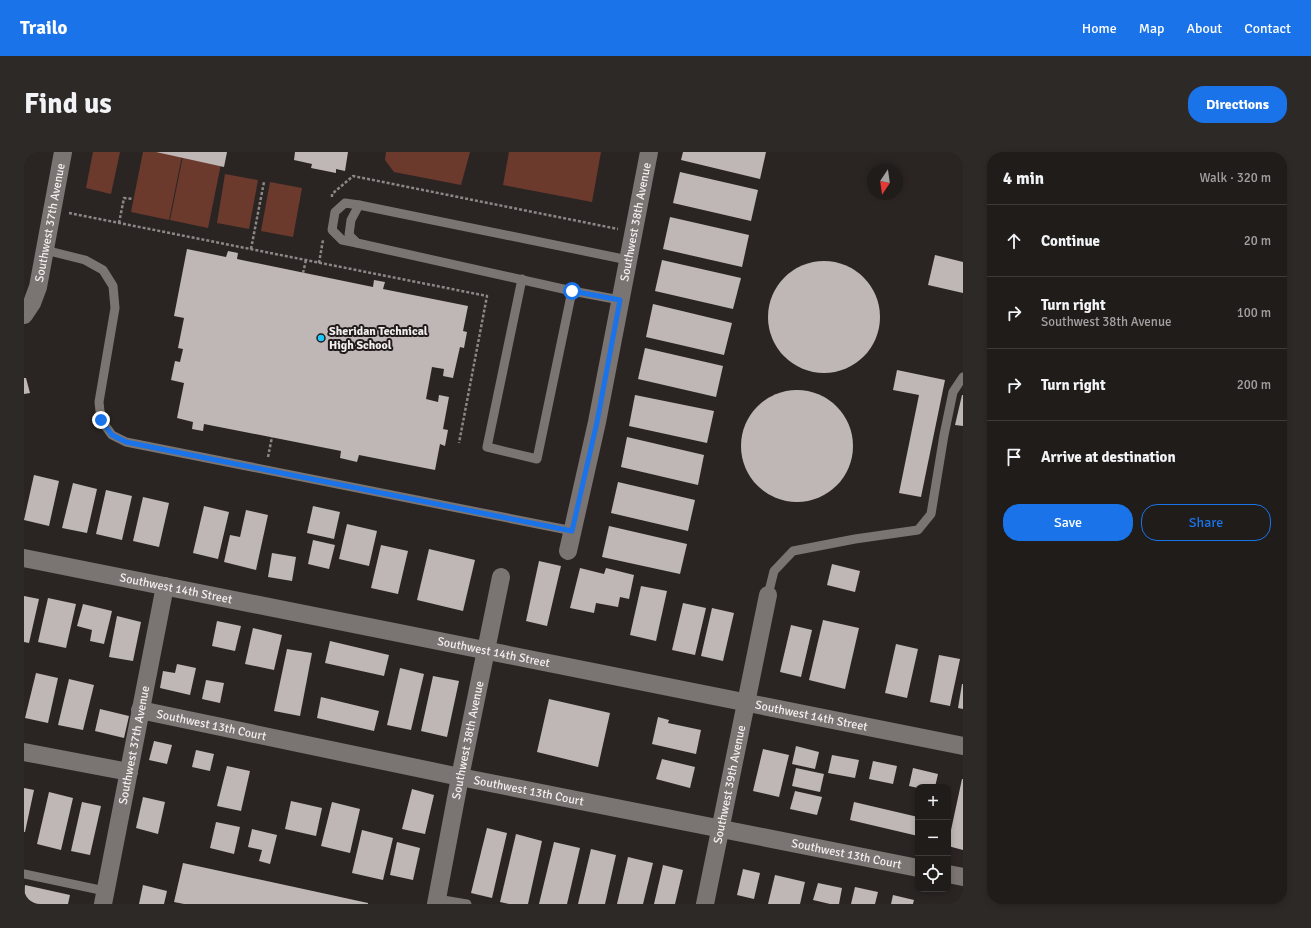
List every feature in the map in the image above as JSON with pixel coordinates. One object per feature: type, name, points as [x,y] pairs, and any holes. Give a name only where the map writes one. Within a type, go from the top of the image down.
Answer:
[{"type":"street","name":"Southwest 37th Avenue","points":[[24,315],[32,303],[38,287],[63,152]]},
{"type":"street","name":"Southwest 38th Avenue","points":[[568,551],[597,422],[649,152]]},
{"type":"street","name":"Southwest 14th Street","points":[[24,558],[963,746]]},
{"type":"street","name":"Southwest 38th Avenue","points":[[436,901],[460,777],[502,577]]},
{"type":"street","name":"Southwest 37th Avenue","points":[[104,897],[165,586]]},
{"type":"street","name":"Southwest 39th Avenue","points":[[705,904],[768,595]]},
{"type":"street","name":"Southwest 13th Court","points":[[140,710],[460,777],[915,867]]},
{"type":"street","points":[[24,752],[129,772]]},
{"type":"street","points":[[951,875],[963,877]]},
{"type":"lane","points":[[620,300],[572,291],[342,240],[332,230],[335,212],[345,203],[628,260]]},
{"type":"lane","points":[[357,243],[349,235],[351,220],[359,206]]},
{"type":"lane","points":[[45,250],[85,260],[103,270],[113,286],[115,308],[99,402],[101,420],[112,435],[126,442],[572,531]]},
{"type":"lane","points":[[522,279],[487,447],[537,459],[572,291]]},
{"type":"lane","points":[[768,595],[774,571],[793,551],[855,539],[918,530],[931,514],[953,392],[963,376]]},
{"type":"lane","points":[[24,874],[104,897]]},
{"type":"lane","points":[[436,901],[467,904]]},
{"type":"path","points":[[331,202],[332,194],[352,176],[633,232]]},
{"type":"path","points":[[251,249],[264,182]]},
{"type":"path","points":[[119,223],[124,198],[133,200]]},
{"type":"path","points":[[53,210],[487,296],[459,443]]},
{"type":"path","points":[[319,263],[323,240]]},
{"type":"path","points":[[304,273],[306,260]]},
{"type":"path","points":[[268,457],[272,437]]},
{"type":"shaded area","points":[[93,152],[120,152],[111,194],[86,188]]},
{"type":"shaded area","points":[[143,152],[165,152],[182,156],[169,220],[131,212]]},
{"type":"shaded area","points":[[386,152],[470,152],[461,185],[394,172],[385,160]]},
{"type":"shaded area","points":[[509,152],[601,152],[592,202],[503,185]]},
{"type":"shaded area","points":[[183,156],[221,164],[208,228],[170,220]]},
{"type":"shaded area","points":[[225,174],[258,180],[249,229],[217,223]]},
{"type":"shaded area","points":[[270,182],[302,188],[293,237],[261,231]]},
{"type":"building","points":[[156,152],[227,152],[224,167]]},
{"type":"building","points":[[295,152],[348,152],[345,171],[336,169],[336,173],[311,168],[312,164],[294,160]]},
{"type":"building","points":[[683,152],[766,152],[760,179],[681,160]]},
{"type":"building","points":[[680,172],[758,190],[751,221],[673,203]]},
{"type":"building","points":[[670,217],[749,235],[742,267],[663,249]]},
{"type":"building","points":[[187,249],[226,257],[228,251],[238,253],[237,259],[373,287],[374,280],[385,282],[383,289],[468,306],[463,331],[467,332],[464,348],[460,347],[453,378],[443,376],[444,369],[432,367],[426,399],[438,402],[439,395],[449,397],[443,429],[448,430],[445,446],[440,444],[435,470],[359,455],[357,462],[340,458],[341,451],[204,424],[203,431],[192,429],[193,422],[177,418],[184,383],[171,380],[175,361],[180,362],[183,349],[178,348],[184,318],[174,316]]},
{"type":"building","points":[[935,255],[963,262],[963,293],[928,285]]},
{"type":"building","points":[[662,260],[741,278],[733,309],[655,291]]},
{"type":"building","points":[[824,261],[835,262],[845,266],[855,271],[863,278],[870,286],[875,296],[879,306],[879,328],[875,338],[870,348],[863,356],[855,363],[845,368],[835,372],[824,373],[813,372],[803,368],[793,363],[785,356],[778,348],[773,338],[769,328],[768,317],[769,306],[773,296],[778,286],[785,278],[793,271],[803,266],[813,262]]},
{"type":"building","points":[[653,304],[732,323],[724,355],[646,337]]},
{"type":"building","points":[[645,348],[723,366],[716,397],[638,379]]},
{"type":"building","points":[[897,370],[945,380],[921,497],[899,493],[919,395],[893,390]]},
{"type":"building","points":[[24,378],[26,378],[30,393],[24,394]]},
{"type":"building","points":[[797,390],[818,394],[837,406],[849,425],[853,446],[849,467],[837,486],[818,498],[797,502],[776,498],[757,486],[745,467],[741,446],[745,425],[757,406],[776,394]]},
{"type":"building","points":[[635,395],[714,411],[707,443],[629,426]]},
{"type":"building","points":[[963,395],[963,426],[955,425]]},
{"type":"building","points":[[627,437],[704,455],[698,485],[621,467]]},
{"type":"building","points":[[34,475],[59,481],[49,526],[24,520]]},
{"type":"building","points":[[618,482],[695,500],[688,531],[611,513]]},
{"type":"building","points":[[73,483],[97,489],[87,533],[62,528]]},
{"type":"building","points":[[106,490],[132,496],[122,540],[96,534]]},
{"type":"building","points":[[143,497],[169,503],[159,547],[133,541]]},
{"type":"building","points":[[204,506],[229,512],[218,559],[193,553]]},
{"type":"building","points":[[313,506],[340,512],[334,539],[307,533]]},
{"type":"building","points":[[246,510],[268,515],[256,570],[224,562],[230,535],[240,537]]},
{"type":"building","points":[[347,524],[377,531],[369,566],[339,559]]},
{"type":"building","points":[[609,526],[687,544],[680,574],[602,557]]},
{"type":"building","points":[[313,540],[335,545],[329,569],[308,564]]},
{"type":"building","points":[[381,545],[408,551],[398,594],[371,588]]},
{"type":"building","points":[[429,549],[475,560],[463,611],[417,600]]},
{"type":"building","points":[[272,553],[296,557],[292,581],[268,577]]},
{"type":"building","points":[[539,561],[561,566],[547,626],[526,621]]},
{"type":"building","points":[[832,564],[860,571],[855,592],[827,585]]},
{"type":"building","points":[[580,568],[604,574],[606,568],[634,575],[629,599],[620,597],[618,607],[596,603],[594,613],[570,608]]},
{"type":"building","points":[[641,586],[667,591],[656,641],[630,635]]},
{"type":"building","points":[[24,596],[39,599],[29,643],[24,642]]},
{"type":"building","points":[[48,598],[76,604],[66,648],[38,642]]},
{"type":"building","points":[[683,603],[706,608],[695,655],[672,650]]},
{"type":"building","points":[[83,604],[112,611],[104,644],[90,641],[92,630],[77,626]]},
{"type":"building","points":[[712,608],[734,613],[723,661],[701,656]]},
{"type":"building","points":[[117,616],[141,622],[133,661],[109,657]]},
{"type":"building","points":[[823,620],[859,628],[845,689],[809,680]]},
{"type":"building","points":[[217,621],[241,626],[235,651],[212,646]]},
{"type":"building","points":[[791,625],[812,630],[801,677],[780,672]]},
{"type":"building","points":[[253,628],[282,635],[274,670],[245,664]]},
{"type":"building","points":[[330,641],[389,655],[384,676],[325,663]]},
{"type":"building","points":[[896,644],[918,649],[907,698],[885,693]]},
{"type":"building","points":[[287,649],[312,653],[300,716],[274,711]]},
{"type":"building","points":[[939,655],[960,659],[950,706],[930,702]]},
{"type":"building","points":[[177,664],[196,668],[190,695],[160,688],[163,671],[175,673]]},
{"type":"building","points":[[400,668],[424,674],[411,730],[387,725]]},
{"type":"building","points":[[36,673],[58,678],[48,723],[25,718]]},
{"type":"building","points":[[433,676],[459,681],[447,737],[421,731]]},
{"type":"building","points":[[69,679],[94,685],[83,730],[58,725]]},
{"type":"building","points":[[206,680],[224,683],[220,703],[202,699]]},
{"type":"building","points":[[963,684],[963,709],[958,708]]},
{"type":"building","points":[[321,697],[379,711],[374,731],[317,718]]},
{"type":"building","points":[[549,699],[610,713],[598,767],[537,752]]},
{"type":"building","points":[[100,709],[129,716],[124,738],[95,731]]},
{"type":"building","points":[[658,717],[669,720],[668,723],[701,730],[696,754],[652,744]]},
{"type":"building","points":[[154,741],[172,745],[167,764],[149,760]]},
{"type":"building","points":[[796,746],[819,752],[815,769],[792,764]]},
{"type":"building","points":[[763,749],[789,755],[779,797],[753,791]]},
{"type":"building","points":[[196,750],[214,754],[210,771],[192,767]]},
{"type":"building","points":[[832,755],[859,760],[855,778],[828,773]]},
{"type":"building","points":[[662,759],[695,767],[690,788],[656,779]]},
{"type":"building","points":[[873,761],[897,766],[893,784],[869,779]]},
{"type":"building","points":[[227,766],[250,771],[241,811],[217,806]]},
{"type":"building","points":[[796,768],[824,774],[820,792],[792,786]]},
{"type":"building","points":[[913,768],[938,774],[936,784],[915,784],[915,787],[909,786]]},
{"type":"building","points":[[963,779],[963,850],[951,847],[951,830]]},
{"type":"building","points":[[24,788],[34,790],[25,832],[24,832]]},
{"type":"building","points":[[412,789],[434,795],[425,834],[402,829]]},
{"type":"building","points":[[795,791],[822,797],[817,815],[790,809]]},
{"type":"building","points":[[49,792],[73,798],[61,850],[37,844]]},
{"type":"building","points":[[143,797],[165,802],[158,834],[136,828]]},
{"type":"building","points":[[291,801],[322,808],[316,836],[285,829]]},
{"type":"building","points":[[82,802],[101,806],[90,855],[71,851]]},
{"type":"building","points":[[332,802],[360,809],[350,853],[321,846]]},
{"type":"building","points":[[854,802],[915,816],[915,835],[850,820]]},
{"type":"building","points":[[216,822],[240,827],[234,854],[210,848]]},
{"type":"building","points":[[487,828],[507,833],[492,898],[471,893]]},
{"type":"building","points":[[252,829],[277,835],[270,864],[259,861],[262,850],[248,847]]},
{"type":"building","points":[[362,830],[393,838],[383,880],[352,873]]},
{"type":"building","points":[[516,834],[542,841],[528,904],[509,904],[500,902]]},
{"type":"building","points":[[397,842],[420,848],[413,880],[390,875]]},
{"type":"building","points":[[554,842],[580,848],[567,904],[539,904]]},
{"type":"building","points":[[591,849],[616,855],[605,904],[578,904]]},
{"type":"building","points":[[628,857],[653,863],[643,904],[617,904]]},
{"type":"building","points":[[183,863],[368,904],[184,904],[174,902]]},
{"type":"building","points":[[663,865],[683,870],[675,904],[654,904]]},
{"type":"building","points":[[743,869],[760,873],[754,899],[737,895]]},
{"type":"building","points":[[775,875],[805,882],[800,904],[768,904]]},
{"type":"building","points":[[818,883],[842,888],[839,904],[830,904],[813,900]]},
{"type":"building","points":[[25,885],[70,895],[68,904],[24,904]]},
{"type":"building","points":[[143,885],[167,891],[164,904],[139,904]]},
{"type":"building","points":[[855,887],[878,892],[875,904],[851,904]]},
{"type":"building","points":[[893,895],[914,900],[913,904],[891,904]]},
{"type":"place","name":"Sheridan Technical High School","points":[[321,338]]},
{"type":"route","points":[[101,420],[112,435],[126,442],[572,531],[597,422],[620,300],[572,291]]}]
